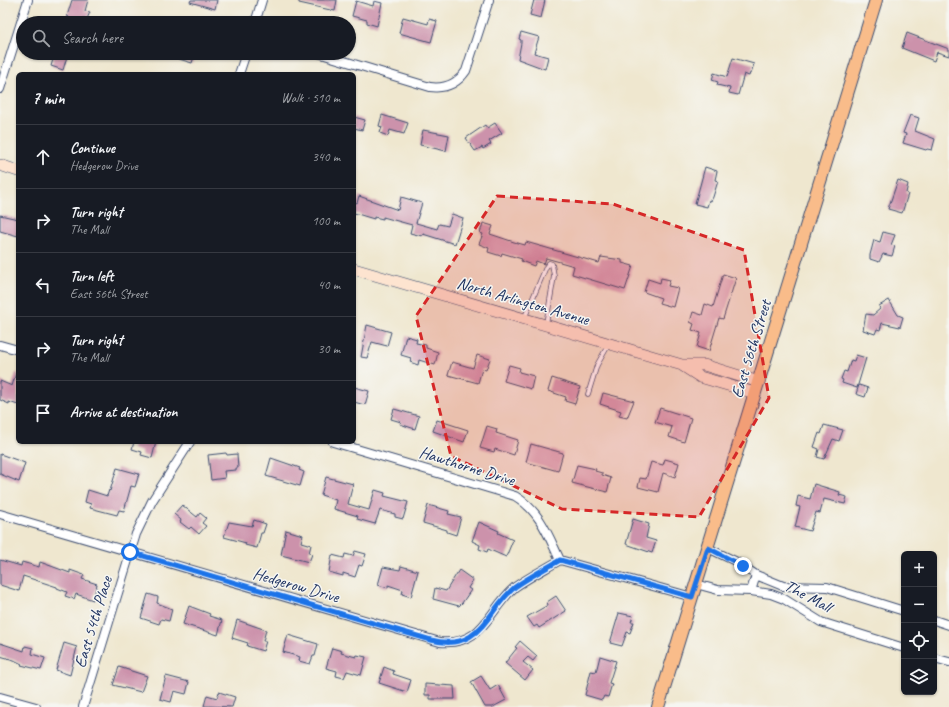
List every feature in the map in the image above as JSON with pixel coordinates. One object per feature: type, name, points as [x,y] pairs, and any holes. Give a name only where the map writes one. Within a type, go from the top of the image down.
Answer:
[{"type":"main road","name":"East 56th Street","points":[[658,707],[876,0]]},
{"type":"main road","points":[[0,165],[16,170]]},
{"type":"main road","name":"North Arlington Avenue","points":[[356,270],[682,366],[704,366],[757,387]]},
{"type":"street","points":[[23,16],[28,0]]},
{"type":"street","points":[[257,16],[262,0]]},
{"type":"street","points":[[341,60],[430,87],[443,87],[455,83],[462,77],[468,67],[489,0]]},
{"type":"street","points":[[0,89],[16,38]]},
{"type":"street","points":[[240,72],[244,60]]},
{"type":"street","points":[[0,345],[16,349]]},
{"type":"street","name":"East 54th Place","points":[[83,707],[130,552],[146,513],[189,444]]},
{"type":"street","name":"Hawthorne Drive","points":[[340,444],[514,496],[529,506],[537,515],[560,560]]},
{"type":"street","name":"Hedgerow Drive","points":[[0,514],[444,643],[457,641],[474,634],[484,626],[515,588],[560,560]]},
{"type":"street","name":"The Mall","points":[[708,548],[735,561],[756,575],[778,585],[793,588],[827,588],[901,610]]},
{"type":"street","points":[[560,560],[692,597]]},
{"type":"street","points":[[751,591],[756,575]]},
{"type":"street","name":"The Mall","points":[[696,584],[718,590],[751,591],[775,596],[821,622],[901,647]]},
{"type":"street","points":[[775,596],[778,585]]},
{"type":"street","points":[[937,621],[949,625]]},
{"type":"street","points":[[937,659],[949,662]]},
{"type":"street","points":[[0,697],[36,707]]},
{"type":"lane","points":[[524,319],[549,263],[552,264],[554,276],[545,325]]},
{"type":"lane","points":[[588,394],[597,365],[609,344]]},
{"type":"highlighted area","points":[[497,196],[613,204],[744,250],[769,398],[699,517],[562,509],[451,456],[416,316]]},
{"type":"building","points":[[72,0],[88,0],[85,11],[90,12],[88,16],[67,16]]},
{"type":"building","points":[[191,0],[217,0],[215,9],[190,2]]},
{"type":"building","points":[[299,0],[337,0],[335,11],[299,3]]},
{"type":"building","points":[[534,0],[545,0],[541,18],[530,15]]},
{"type":"building","points":[[356,1],[373,6],[374,1],[382,3],[377,26],[367,23],[367,20],[352,16]]},
{"type":"building","points":[[403,17],[428,24],[429,19],[437,21],[431,42],[399,33]]},
{"type":"building","points":[[521,32],[539,37],[534,53],[548,57],[545,69],[518,59],[521,43],[521,40],[519,39]]},
{"type":"building","points":[[907,33],[949,49],[949,56],[937,52],[934,61],[902,48]]},
{"type":"building","points":[[733,58],[754,64],[749,76],[744,74],[738,95],[729,93],[730,88],[717,85],[718,82],[712,80],[714,73],[727,77]]},
{"type":"building","points":[[53,60],[66,60],[63,70],[51,66]]},
{"type":"building","points":[[182,60],[193,60],[192,63]]},
{"type":"building","points":[[382,115],[408,123],[404,134],[390,130],[388,136],[380,133],[382,127],[379,126]]},
{"type":"building","points":[[910,115],[919,118],[915,131],[935,139],[932,150],[926,150],[903,143],[906,134],[903,133]]},
{"type":"building","points":[[356,118],[365,120],[362,130],[356,128]]},
{"type":"building","points":[[495,123],[502,133],[489,141],[491,144],[483,149],[482,147],[475,151],[466,138],[485,125],[487,128]]},
{"type":"building","points":[[423,130],[449,135],[446,151],[420,145]]},
{"type":"building","points":[[705,167],[717,171],[715,180],[718,181],[713,197],[711,201],[709,200],[707,207],[695,204]]},
{"type":"building","points":[[898,180],[908,184],[906,193],[908,194],[902,213],[888,209]]},
{"type":"building","points":[[359,196],[398,210],[401,197],[422,203],[416,223],[437,229],[439,224],[448,226],[452,214],[463,218],[455,244],[423,234],[422,236],[410,233],[412,225],[383,217],[383,219],[374,217],[374,219],[356,214]]},
{"type":"building","points":[[0,215],[16,219],[16,235],[0,231]]},
{"type":"building","points":[[483,223],[493,226],[490,234],[525,245],[526,242],[599,263],[601,257],[622,260],[622,263],[633,266],[625,290],[572,274],[574,266],[546,258],[544,264],[536,261],[534,266],[521,261],[522,259],[502,253],[501,256],[488,252],[489,248],[479,244],[483,234],[480,233]]},
{"type":"building","points":[[883,232],[895,235],[891,245],[895,246],[892,256],[883,254],[879,262],[870,259],[870,255],[874,240],[880,242]]},
{"type":"building","points":[[723,274],[736,278],[723,319],[719,318],[709,351],[697,347],[701,333],[692,330],[694,324],[690,322],[693,312],[702,315],[705,304],[713,307]]},
{"type":"building","points":[[661,278],[670,280],[668,286],[678,288],[673,307],[659,303],[661,298],[644,292],[648,279],[660,283]]},
{"type":"building","points":[[889,300],[898,315],[903,317],[900,327],[882,323],[880,330],[877,329],[875,334],[863,330],[866,314],[873,315],[880,309],[879,306]]},
{"type":"building","points":[[367,325],[391,332],[387,346],[372,342],[367,358],[361,357]]},
{"type":"building","points":[[406,336],[417,339],[416,343],[426,345],[426,348],[438,352],[435,365],[419,360],[418,365],[410,362],[411,358],[401,355]]},
{"type":"building","points":[[477,355],[490,359],[486,370],[482,369],[478,383],[448,375],[452,362],[473,368]]},
{"type":"building","points":[[856,355],[866,358],[857,388],[842,383],[843,380],[841,379],[844,371],[847,372],[851,360],[854,361]]},
{"type":"building","points":[[509,365],[520,368],[519,372],[534,376],[531,389],[504,381]]},
{"type":"building","points":[[16,373],[16,404],[9,402],[9,404],[0,400],[0,381],[12,386]]},
{"type":"building","points":[[552,378],[580,387],[575,404],[565,401],[566,397],[548,391]]},
{"type":"building","points":[[859,385],[868,388],[865,397],[856,394]]},
{"type":"building","points":[[356,388],[369,391],[365,405],[356,403]]},
{"type":"building","points":[[603,393],[634,401],[627,418],[619,416],[621,411],[600,404]]},
{"type":"building","points":[[660,408],[691,418],[684,442],[669,437],[672,427],[655,422]]},
{"type":"building","points":[[394,409],[419,416],[415,429],[391,419]]},
{"type":"building","points":[[437,420],[468,430],[464,442],[433,431]]},
{"type":"building","points":[[824,425],[843,430],[839,441],[833,439],[824,459],[817,457],[819,449],[814,447],[819,433],[821,434]]},
{"type":"building","points":[[487,426],[497,429],[496,433],[518,440],[514,455],[495,449],[494,452],[480,448]]},
{"type":"building","points":[[133,444],[156,444],[152,458],[141,455],[142,452],[132,449]]},
{"type":"building","points":[[531,444],[563,453],[558,471],[526,462]]},
{"type":"building","points":[[226,453],[227,455],[237,454],[238,468],[236,468],[236,470],[224,471],[225,478],[211,480],[208,455]]},
{"type":"building","points":[[0,454],[25,463],[19,482],[0,474]]},
{"type":"building","points":[[271,458],[300,468],[299,470],[304,472],[300,486],[266,476]]},
{"type":"building","points":[[665,459],[679,463],[675,477],[663,473],[658,492],[638,487],[640,478],[646,479],[651,462],[663,465]]},
{"type":"building","points":[[577,465],[596,469],[595,471],[611,478],[607,492],[572,483]]},
{"type":"building","points":[[117,468],[139,474],[135,487],[131,486],[124,511],[119,510],[117,515],[90,508],[91,504],[85,502],[88,490],[107,496]]},
{"type":"building","points":[[326,477],[353,484],[348,504],[369,510],[375,490],[385,493],[384,496],[408,502],[403,519],[395,517],[395,514],[380,510],[375,524],[357,519],[358,516],[334,509],[336,500],[321,495]]},
{"type":"building","points":[[814,484],[840,492],[839,495],[847,497],[845,504],[824,499],[820,513],[816,512],[810,531],[795,527],[800,507],[796,506],[798,496],[810,499]]},
{"type":"building","points":[[182,505],[197,517],[200,513],[206,518],[202,523],[206,526],[199,534],[191,527],[189,529],[180,522],[181,520],[174,514]]},
{"type":"building","points":[[428,505],[449,511],[448,514],[461,517],[456,535],[447,532],[447,530],[423,523]]},
{"type":"building","points":[[633,519],[649,524],[646,538],[656,541],[652,553],[626,544]]},
{"type":"building","points":[[254,520],[266,524],[263,533],[261,533],[257,548],[245,545],[246,543],[224,537],[229,522],[252,526]]},
{"type":"building","points":[[479,522],[499,531],[498,533],[513,540],[506,557],[488,549],[487,552],[479,549],[480,545],[472,541]]},
{"type":"building","points":[[286,530],[303,535],[301,542],[311,545],[309,553],[312,554],[309,562],[281,555]]},
{"type":"building","points":[[355,551],[366,554],[362,566],[359,565],[355,577],[343,573],[343,576],[329,572],[332,555],[344,558],[345,554],[353,556]]},
{"type":"building","points":[[0,560],[21,566],[22,562],[39,567],[40,562],[70,573],[70,570],[84,575],[82,579],[97,584],[93,600],[76,594],[74,599],[65,596],[67,592],[57,587],[23,576],[19,591],[0,585]]},
{"type":"building","points":[[401,566],[418,571],[411,597],[402,594],[403,590],[388,585],[388,588],[378,585],[383,567],[400,570]]},
{"type":"building","points":[[459,570],[473,580],[468,588],[471,590],[462,603],[459,606],[433,599],[435,588],[446,591]]},
{"type":"building","points":[[148,594],[158,597],[157,603],[172,609],[169,621],[161,619],[159,624],[141,618]]},
{"type":"building","points":[[556,596],[566,611],[539,628],[537,625],[534,627],[527,617],[548,605],[547,602]]},
{"type":"building","points":[[189,606],[210,614],[209,616],[222,620],[218,635],[183,624]]},
{"type":"building","points":[[619,613],[633,616],[631,622],[634,622],[630,633],[627,632],[622,646],[610,643]]},
{"type":"building","points":[[237,620],[266,630],[263,641],[266,641],[263,651],[247,646],[248,643],[232,638]]},
{"type":"building","points":[[288,635],[318,644],[315,656],[313,656],[310,664],[299,661],[300,657],[283,652]]},
{"type":"building","points":[[520,641],[537,656],[533,661],[528,657],[523,662],[533,670],[525,680],[505,663],[517,648],[515,647]]},
{"type":"building","points":[[0,643],[24,651],[25,646],[33,648],[32,654],[45,658],[41,670],[21,665],[22,664],[14,660],[0,656]]},
{"type":"building","points":[[64,643],[77,647],[70,675],[56,670]]},
{"type":"building","points":[[332,648],[342,651],[341,653],[356,657],[357,655],[366,657],[361,675],[347,671],[344,678],[336,676],[337,671],[326,668]]},
{"type":"building","points":[[600,656],[616,661],[609,683],[612,684],[608,697],[604,696],[602,700],[585,695],[591,671],[596,672]]},
{"type":"building","points":[[119,667],[147,676],[141,692],[113,685]]},
{"type":"building","points":[[384,667],[394,671],[393,674],[411,680],[407,692],[379,683]]},
{"type":"building","points":[[166,676],[189,682],[186,694],[174,691],[171,702],[160,699]]},
{"type":"building","points":[[481,676],[490,690],[498,685],[506,700],[493,707],[485,707],[471,682]]},
{"type":"building","points":[[425,684],[454,686],[455,699],[430,699],[430,695],[425,695]]},
{"type":"building","points":[[219,692],[235,697],[232,707],[204,706],[207,695],[217,698]]},
{"type":"route","points":[[130,552],[444,643],[466,638],[481,629],[515,588],[525,580],[560,560],[692,597],[708,548],[743,566]]}]
